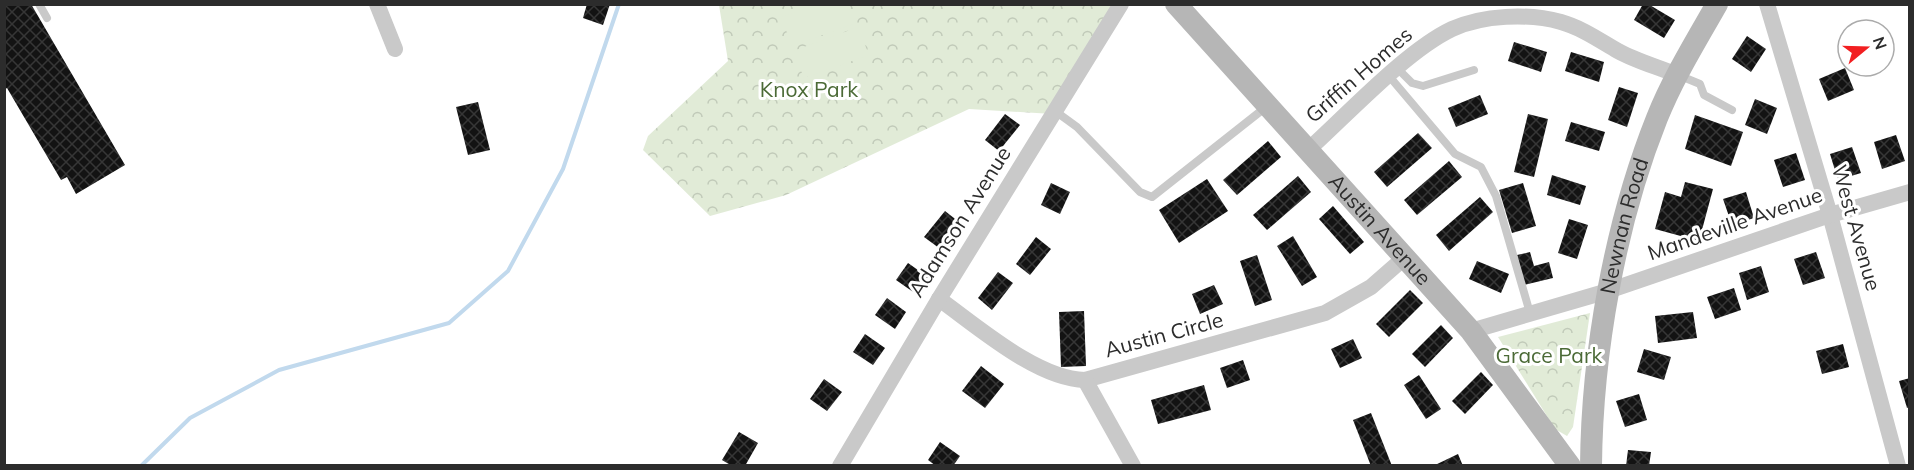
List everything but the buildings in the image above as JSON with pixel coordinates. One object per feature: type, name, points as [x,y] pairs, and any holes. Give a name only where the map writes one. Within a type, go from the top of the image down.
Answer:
[{"type":"street","points":[[377,4],[395,49]]},
{"type":"street","name":"Adamson Avenue","points":[[840,465],[1120,4]]},
{"type":"street","name":"Austin Avenue","points":[[1176,4],[1403,259],[1471,331],[1570,465]]},
{"type":"street","name":"Newnan Road","points":[[1591,465],[1597,372],[1608,291],[1630,202],[1657,118],[1677,75],[1717,4]]},
{"type":"street","name":"West Avenue","points":[[1767,4],[1830,215],[1898,465]]},
{"type":"street","name":"Griffin Homes","points":[[1308,150],[1419,50],[1453,29],[1484,20],[1514,18],[1560,21],[1591,33],[1619,52],[1677,75]]},
{"type":"street","name":"Mandeville Avenue","points":[[1471,331],[1608,291],[1830,215],[1910,192]]},
{"type":"street","name":"Austin Circle","points":[[939,299],[1030,362],[1075,380],[1085,380],[1325,313],[1371,287],[1403,259]]},
{"type":"street","points":[[1085,380],[1133,465]]},
{"type":"lane","points":[[39,4],[47,18]]},
{"type":"lane","points":[[1394,73],[1423,86],[1474,70]]},
{"type":"lane","points":[[1394,73],[1455,154],[1481,167],[1496,196],[1530,313]]},
{"type":"lane","points":[[1677,75],[1700,84],[1704,95],[1732,110]]},
{"type":"lane","points":[[1055,111],[1077,127],[1140,192],[1152,197],[1268,105]]},
{"type":"green space","name":"Knox Park","points":[[719,5],[1121,5],[1053,114],[969,109],[786,195],[710,216],[643,150],[648,136],[728,61]]},
{"type":"green space","points":[[815,5],[849,5],[856,23],[792,46],[781,17]]},
{"type":"green space","points":[[858,27],[869,55],[804,78],[793,51]]},
{"type":"green space","name":"Grace Park","points":[[1590,313],[1573,427],[1567,436],[1555,429],[1498,337]]},
{"type":"waterway","points":[[141,466],[190,418],[279,370],[449,323],[508,271],[563,169],[619,4]]}]
